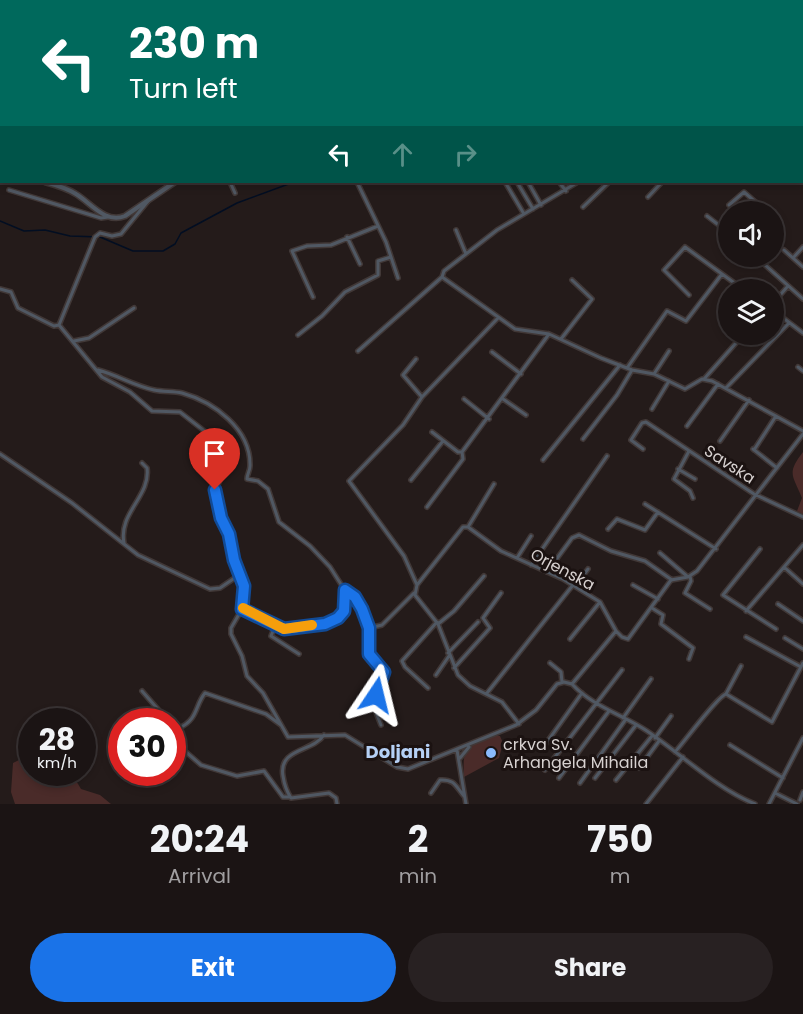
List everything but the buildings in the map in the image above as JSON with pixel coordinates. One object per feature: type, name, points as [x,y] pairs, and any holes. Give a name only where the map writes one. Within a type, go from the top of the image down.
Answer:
[{"type":"street","points":[[48,183],[74,192],[108,217]]},
{"type":"street","points":[[9,190],[101,218],[123,218],[173,183]]},
{"type":"street","points":[[230,183],[235,194]]},
{"type":"street","points":[[357,183],[378,226],[398,278]]},
{"type":"street","points":[[506,183],[524,214]]},
{"type":"street","points":[[518,183],[532,209]]},
{"type":"street","points":[[529,183],[541,205]]},
{"type":"street","points":[[561,183],[566,191]]},
{"type":"street","points":[[357,351],[442,277],[444,271],[466,254],[524,214],[577,183]]},
{"type":"street","points":[[583,207],[608,183]]},
{"type":"street","points":[[648,197],[661,183]]},
{"type":"street","points":[[734,201],[744,192],[754,201]]},
{"type":"street","points":[[60,325],[96,236],[121,234],[149,198]]},
{"type":"street","points":[[707,216],[718,224]]},
{"type":"street","points":[[313,297],[291,252],[303,247],[331,245],[378,226]]},
{"type":"street","points":[[456,230],[466,254]]},
{"type":"street","points":[[347,237],[360,264]]},
{"type":"street","points":[[689,295],[664,270],[683,247],[688,248],[729,279]]},
{"type":"street","points":[[793,258],[803,247]]},
{"type":"street","points":[[784,250],[803,267]]},
{"type":"street","points":[[298,335],[345,292],[379,275],[378,261],[391,257]]},
{"type":"street","points":[[767,267],[803,299]]},
{"type":"street","points":[[627,368],[667,312],[685,321],[722,274]]},
{"type":"street","points":[[442,277],[518,330],[549,334],[627,368],[654,374],[686,389],[704,379],[734,345]]},
{"type":"street","points":[[561,339],[592,298],[572,280]]},
{"type":"street","points":[[784,291],[788,286]]},
{"type":"street","points":[[0,289],[11,292],[21,311],[60,325],[102,377],[130,392],[150,410],[180,412],[221,444],[224,470],[215,492],[245,592],[242,609],[231,628],[231,636],[241,654],[247,676],[263,693],[285,734],[292,739],[324,735],[349,736],[403,769],[412,768],[519,724],[536,710],[555,686],[562,682],[572,684],[609,711],[654,737],[745,802],[755,804]]},
{"type":"street","points":[[74,341],[89,338],[134,308]]},
{"type":"street","points":[[417,585],[398,546],[349,480],[400,428],[422,397],[498,318]]},
{"type":"street","points":[[784,319],[803,333]]},
{"type":"street","points":[[726,388],[789,323]]},
{"type":"street","points":[[427,507],[463,459],[462,452],[489,419],[549,334]]},
{"type":"street","points":[[654,374],[669,351]]},
{"type":"street","points":[[492,352],[521,374]]},
{"type":"street","points":[[416,359],[403,375],[422,397]]},
{"type":"street","points":[[543,460],[620,365]]},
{"type":"street","points":[[798,367],[803,371]]},
{"type":"street","points":[[98,370],[154,390],[184,394],[223,414],[242,436],[250,465],[247,480],[258,481],[268,489],[279,522],[321,557],[345,590],[359,602],[369,628],[369,654],[384,672],[373,705],[381,725]]},
{"type":"street","points":[[583,439],[617,395],[632,370]]},
{"type":"street","points":[[572,684],[616,632],[623,638],[631,638],[672,580],[689,577],[716,549],[803,432],[749,400],[704,379]]},
{"type":"street","points":[[652,409],[669,381]]},
{"type":"street","points":[[687,426],[717,384]]},
{"type":"street","points":[[464,399],[489,419]]},
{"type":"street","points":[[503,399],[526,415]]},
{"type":"street","points":[[720,441],[749,400]]},
{"type":"street","points":[[776,416],[753,450],[777,468]]},
{"type":"street","name":"Savska","points":[[643,449],[631,440],[645,422],[758,495],[803,517]]},
{"type":"street","points":[[432,432],[459,453],[462,452]]},
{"type":"street","points":[[411,480],[443,441]]},
{"type":"street","name":"Savska","points":[[678,469],[689,452]]},
{"type":"street","points":[[0,454],[72,503],[149,562],[210,589],[220,588],[240,575]]},
{"type":"street","points":[[531,565],[607,456]]},
{"type":"street","points":[[124,545],[122,532],[132,505],[146,488],[147,468],[142,464]]},
{"type":"street","points":[[693,498],[690,491],[675,480],[678,469],[695,479]]},
{"type":"street","points":[[369,628],[382,625],[414,593],[417,585],[463,527],[468,527],[494,484]]},
{"type":"street","points":[[645,504],[716,549]]},
{"type":"street","points":[[608,530],[617,519],[645,530],[658,512]]},
{"type":"street","name":"Orjenska","points":[[468,527],[497,549],[547,572],[600,602],[616,632]]},
{"type":"street","points":[[547,572],[572,538],[579,535],[610,551],[645,561],[672,580]]},
{"type":"street","points":[[517,558],[531,536]]},
{"type":"street","points":[[746,611],[803,545]]},
{"type":"street","points":[[760,549],[723,594],[776,629]]},
{"type":"street","points":[[660,553],[691,580],[685,593],[710,609]]},
{"type":"street","points":[[784,567],[803,584]]},
{"type":"street","points":[[487,693],[588,569]]},
{"type":"street","points":[[428,687],[405,667],[402,661],[438,623],[454,611],[484,576]]},
{"type":"street","points":[[633,585],[658,599]]},
{"type":"street","points":[[242,609],[275,626],[296,629],[332,622],[345,609],[345,590]]},
{"type":"street","points":[[414,593],[438,623],[454,668],[470,686],[506,705],[519,724]]},
{"type":"street","points":[[454,668],[490,628],[483,618],[501,593]]},
{"type":"street","points":[[570,639],[600,602]]},
{"type":"street","points":[[778,604],[803,621]]},
{"type":"street","points":[[652,608],[663,615],[662,625],[693,648],[689,659]]},
{"type":"street","points":[[436,675],[449,654],[478,622]]},
{"type":"street","points":[[275,626],[270,633],[272,636],[299,654]]},
{"type":"street","points":[[726,694],[772,722],[802,665],[746,638]]},
{"type":"street","points":[[785,638],[803,649]]},
{"type":"street","points":[[550,663],[561,672],[562,682]]},
{"type":"street","points":[[675,752],[718,697],[726,694],[741,666]]},
{"type":"street","points":[[545,770],[622,670]]},
{"type":"street","points":[[580,783],[651,679]]},
{"type":"street","points":[[142,691],[157,708]]},
{"type":"street","points":[[186,724],[197,712],[205,693],[262,712],[281,725]]},
{"type":"street","points":[[542,750],[582,693]]},
{"type":"street","points":[[559,778],[609,711]]},
{"type":"street","points":[[616,780],[671,716]]},
{"type":"street","points":[[595,778],[636,725]]},
{"type":"street","points":[[290,797],[283,778],[284,761],[324,735]]},
{"type":"street","points":[[769,804],[803,738]]},
{"type":"street","points":[[639,768],[659,741]]},
{"type":"street","points":[[460,758],[470,745]]},
{"type":"street","points":[[730,745],[783,778]]},
{"type":"street","points":[[457,750],[466,804]]},
{"type":"street","points":[[186,752],[201,765],[237,776],[264,771],[283,796],[329,793],[336,798],[337,804]]},
{"type":"street","points":[[646,804],[683,757]]},
{"type":"street","points":[[431,793],[440,780],[444,780],[454,783],[465,798]]},
{"type":"street","points":[[775,793],[798,802],[803,792]]},
{"type":"shaded area","points":[[803,452],[803,514],[797,511],[802,498],[794,479],[793,470]]},
{"type":"shaded area","points":[[495,735],[500,736],[503,743],[499,758],[464,777],[464,759],[468,749]]},
{"type":"shaded area","points":[[18,760],[18,786],[79,786],[81,789],[100,795],[111,804],[15,804],[11,792],[13,763]]},
{"type":"waterway","points":[[0,221],[24,231],[45,230],[70,236],[100,237],[133,251],[163,251],[175,244],[181,233],[237,203],[291,183]]},
{"type":"slow traffic","points":[[243,608],[284,629],[312,625]]},
{"type":"place","name":"crkva Sv. Arhangela Mihaila","points":[[491,753]]},
{"type":"district","name":"Doljani","points":[[398,752]]},
{"type":"route","points":[[215,490],[221,518],[229,534],[234,560],[244,586],[245,596],[242,609],[277,627],[296,629],[325,624],[338,618],[346,607],[345,590],[350,593],[361,606],[369,628],[371,642],[369,654],[384,672],[376,695]]}]
